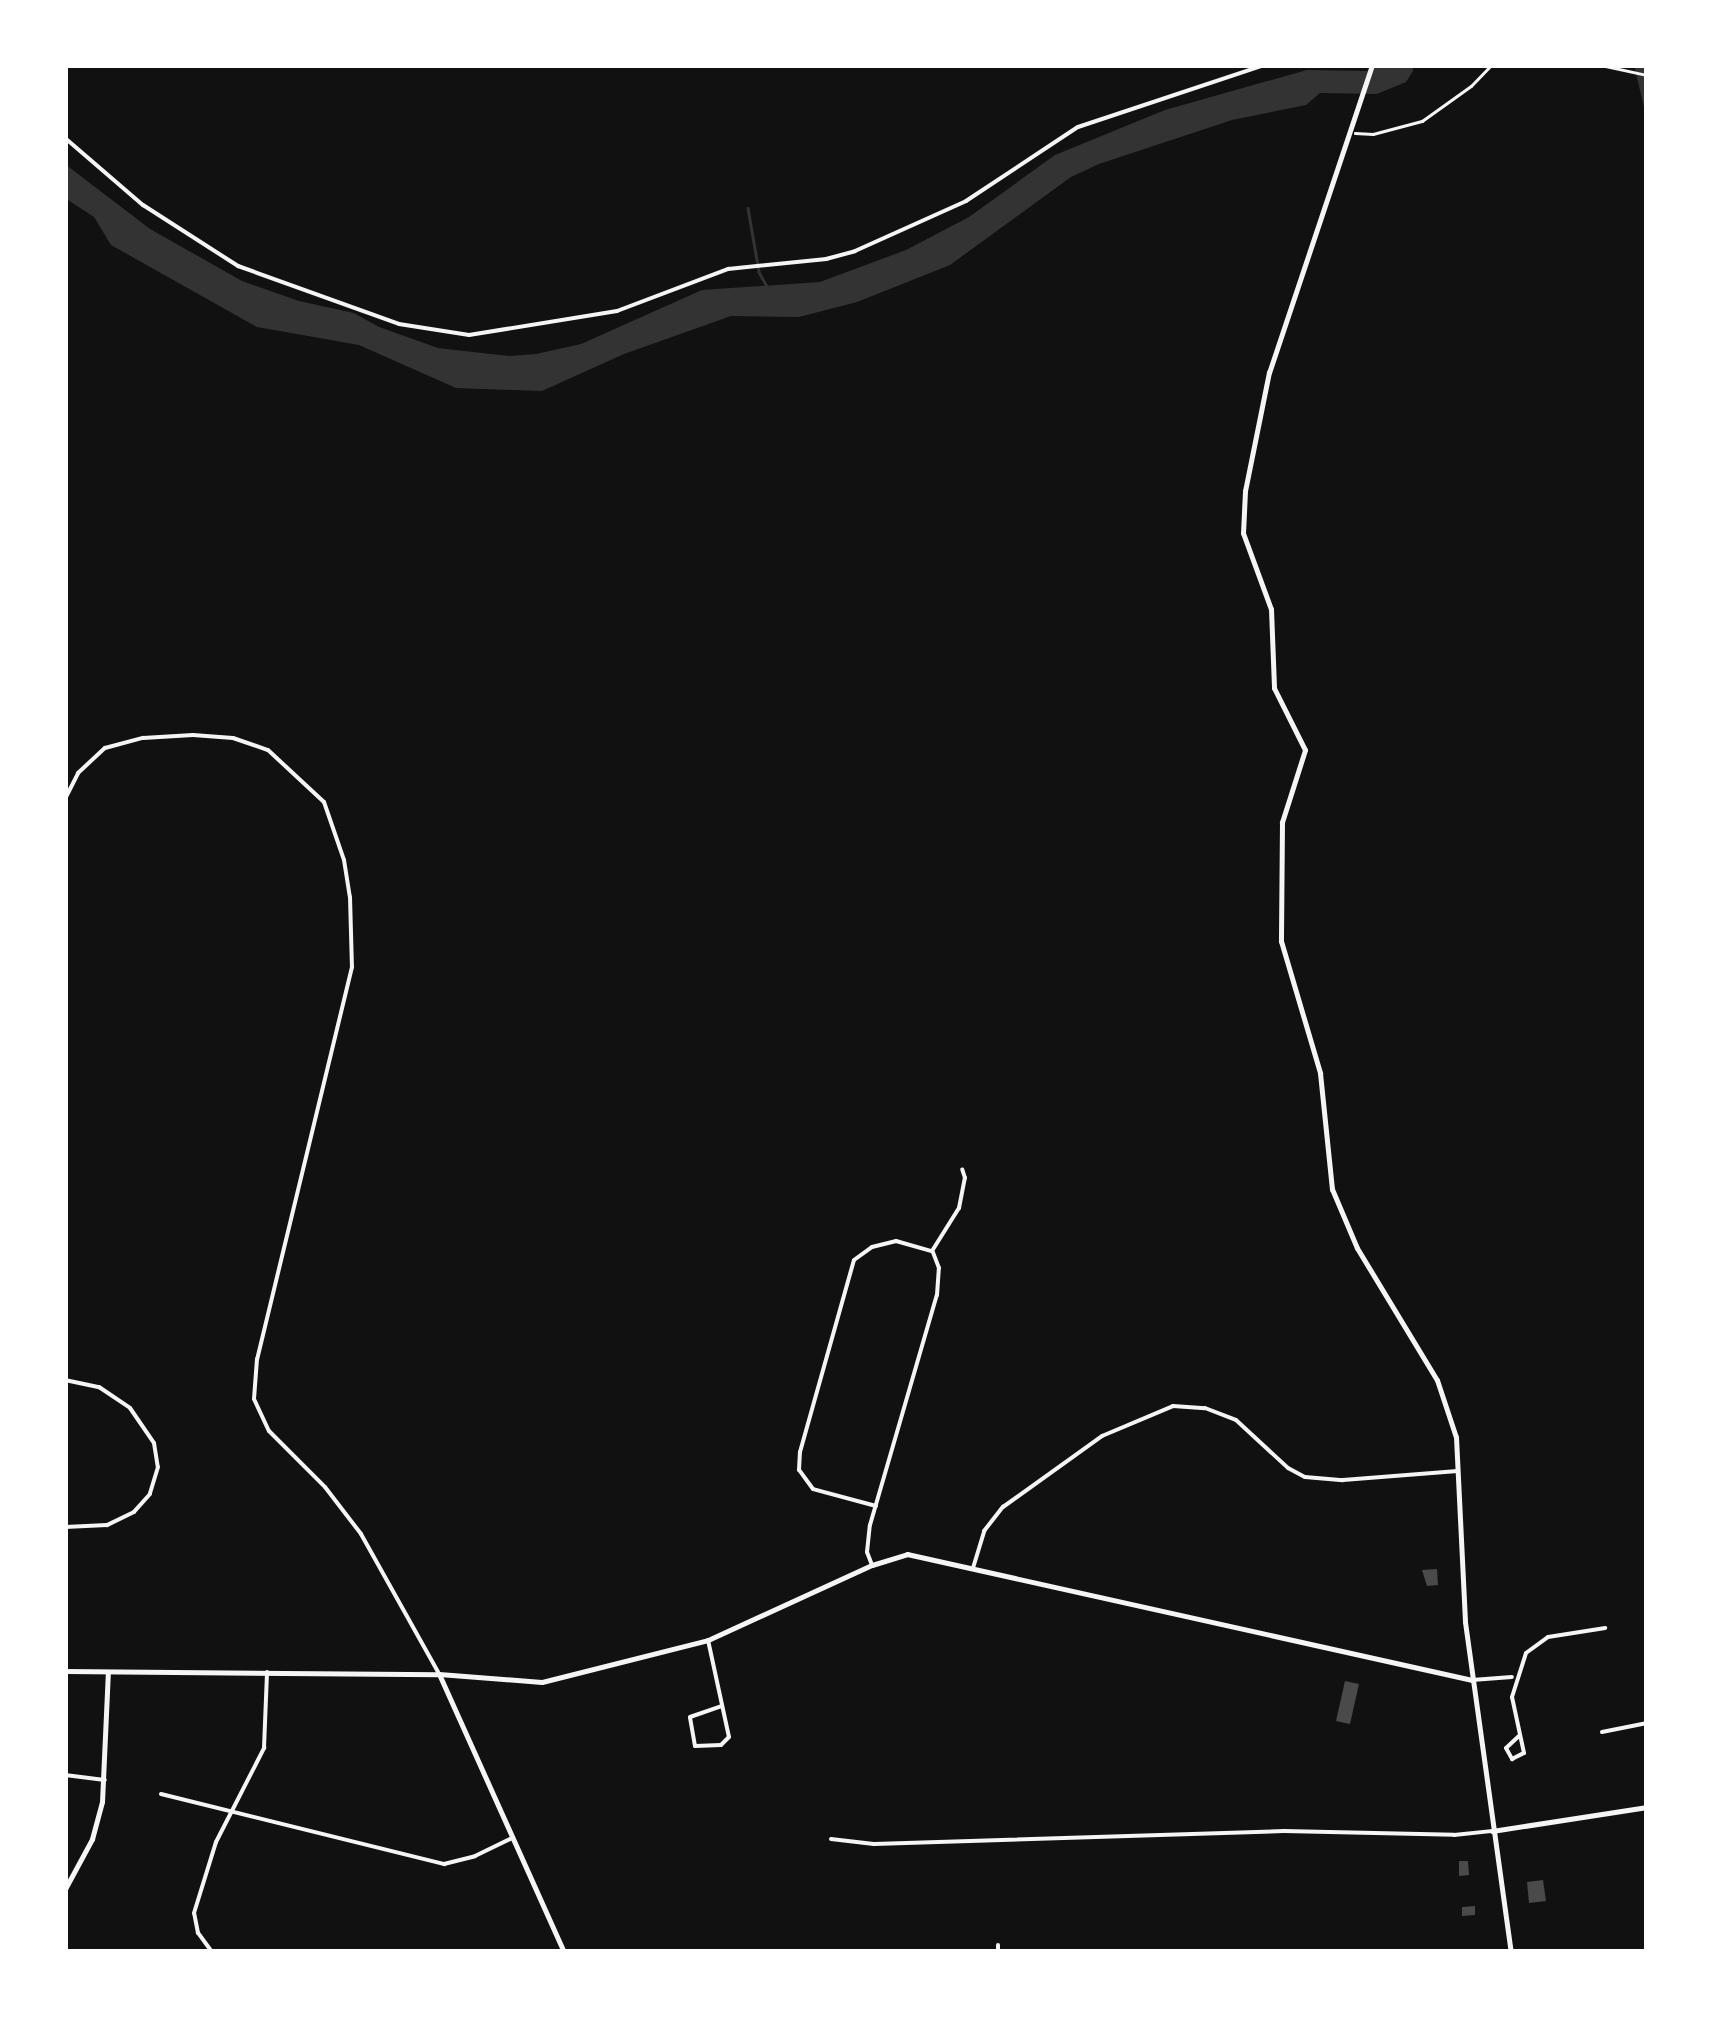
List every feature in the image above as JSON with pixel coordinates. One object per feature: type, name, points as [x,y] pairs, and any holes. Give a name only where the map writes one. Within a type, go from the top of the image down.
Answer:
[{"type":"street","points":[[65,138],[143,205],[238,266],[378,317],[439,332],[498,332],[617,310],[713,272],[856,252],[966,202],[1078,127],[1264,65]]},
{"type":"street","points":[[1372,65],[1268,372],[1242,534],[1272,614],[1274,688],[1304,750],[1282,822],[1281,941],[1320,1074],[1332,1190],[1357,1248],[1445,1396],[1456,1436],[1462,1591],[1511,1952]]},
{"type":"street","points":[[65,798],[93,756],[120,743],[166,734],[215,735],[268,750],[316,792],[331,819],[350,898],[355,936],[352,968],[257,1359],[254,1399],[269,1431],[325,1487],[362,1534],[439,1674],[564,1952]]},
{"type":"street","points":[[932,1251],[959,1208],[965,1178],[962,1169]]},
{"type":"street","points":[[876,1506],[813,1488],[799,1470],[800,1452],[854,1260],[872,1247],[896,1241],[932,1251]]},
{"type":"street","points":[[872,1564],[867,1552],[876,1506],[937,1295],[939,1268],[932,1251]]},
{"type":"street","points":[[65,1380],[98,1388],[130,1408],[154,1444],[158,1467],[150,1494],[134,1512],[106,1525],[65,1527]]},
{"type":"street","points":[[973,1568],[984,1531],[1003,1507],[1102,1436],[1173,1406],[1205,1408],[1236,1420],[1288,1468],[1305,1477],[1343,1480],[1458,1472]]},
{"type":"street","points":[[65,1672],[439,1674],[542,1682],[708,1640],[872,1564],[907,1554],[1472,1680],[1514,1677]]},
{"type":"street","points":[[1520,1735],[1506,1748],[1512,1759],[1524,1753],[1520,1735],[1513,1705],[1514,1677],[1526,1653],[1539,1641],[1604,1628]]},
{"type":"street","points":[[708,1640],[722,1706],[728,1740],[703,1749],[694,1746],[690,1717],[722,1706]]},
{"type":"street","points":[[65,1889],[92,1839],[105,1780],[108,1672]]},
{"type":"street","points":[[212,1952],[198,1933],[194,1913],[216,1842],[264,1748],[267,1672]]},
{"type":"street","points":[[1602,1732],[1647,1723]]},
{"type":"street","points":[[65,1775],[105,1780]]},
{"type":"street","points":[[161,1794],[444,1864],[475,1856],[512,1838]]},
{"type":"street","points":[[832,1839],[878,1844],[1266,1832],[1454,1835],[1647,1807]]},
{"type":"path","points":[[1351,132],[1373,134],[1422,121],[1491,65]]},
{"type":"path","points":[[1601,65],[1647,75]]},
{"type":"shaded area","points":[[1381,65],[1413,65],[1413,71],[1406,82],[1377,94],[1320,93],[1306,105],[1232,120],[1099,164],[1071,177],[950,265],[857,302],[799,317],[731,316],[624,354],[542,391],[456,388],[359,345],[257,327],[111,245],[94,217],[65,198],[65,164],[150,229],[242,281],[299,301],[354,313],[379,327],[438,348],[509,356],[536,354],[581,344],[702,290],[820,282],[906,250],[969,217],[1055,155],[1165,110],[1307,70],[1366,71]]},
{"type":"shaded area","points":[[1634,65],[1647,66],[1647,120]]},
{"type":"building","points":[[1437,1569],[1438,1585],[1427,1586],[1422,1570]]},
{"type":"building","points":[[1345,1681],[1359,1684],[1350,1724],[1336,1721]]},
{"type":"building","points":[[1459,1861],[1468,1861],[1469,1875],[1459,1876]]},
{"type":"building","points":[[1543,1880],[1546,1901],[1529,1903],[1527,1882]]},
{"type":"building","points":[[1475,1906],[1475,1915],[1462,1916],[1462,1907]]},
{"type":"waterway","points":[[748,208],[759,272],[768,288]]}]
